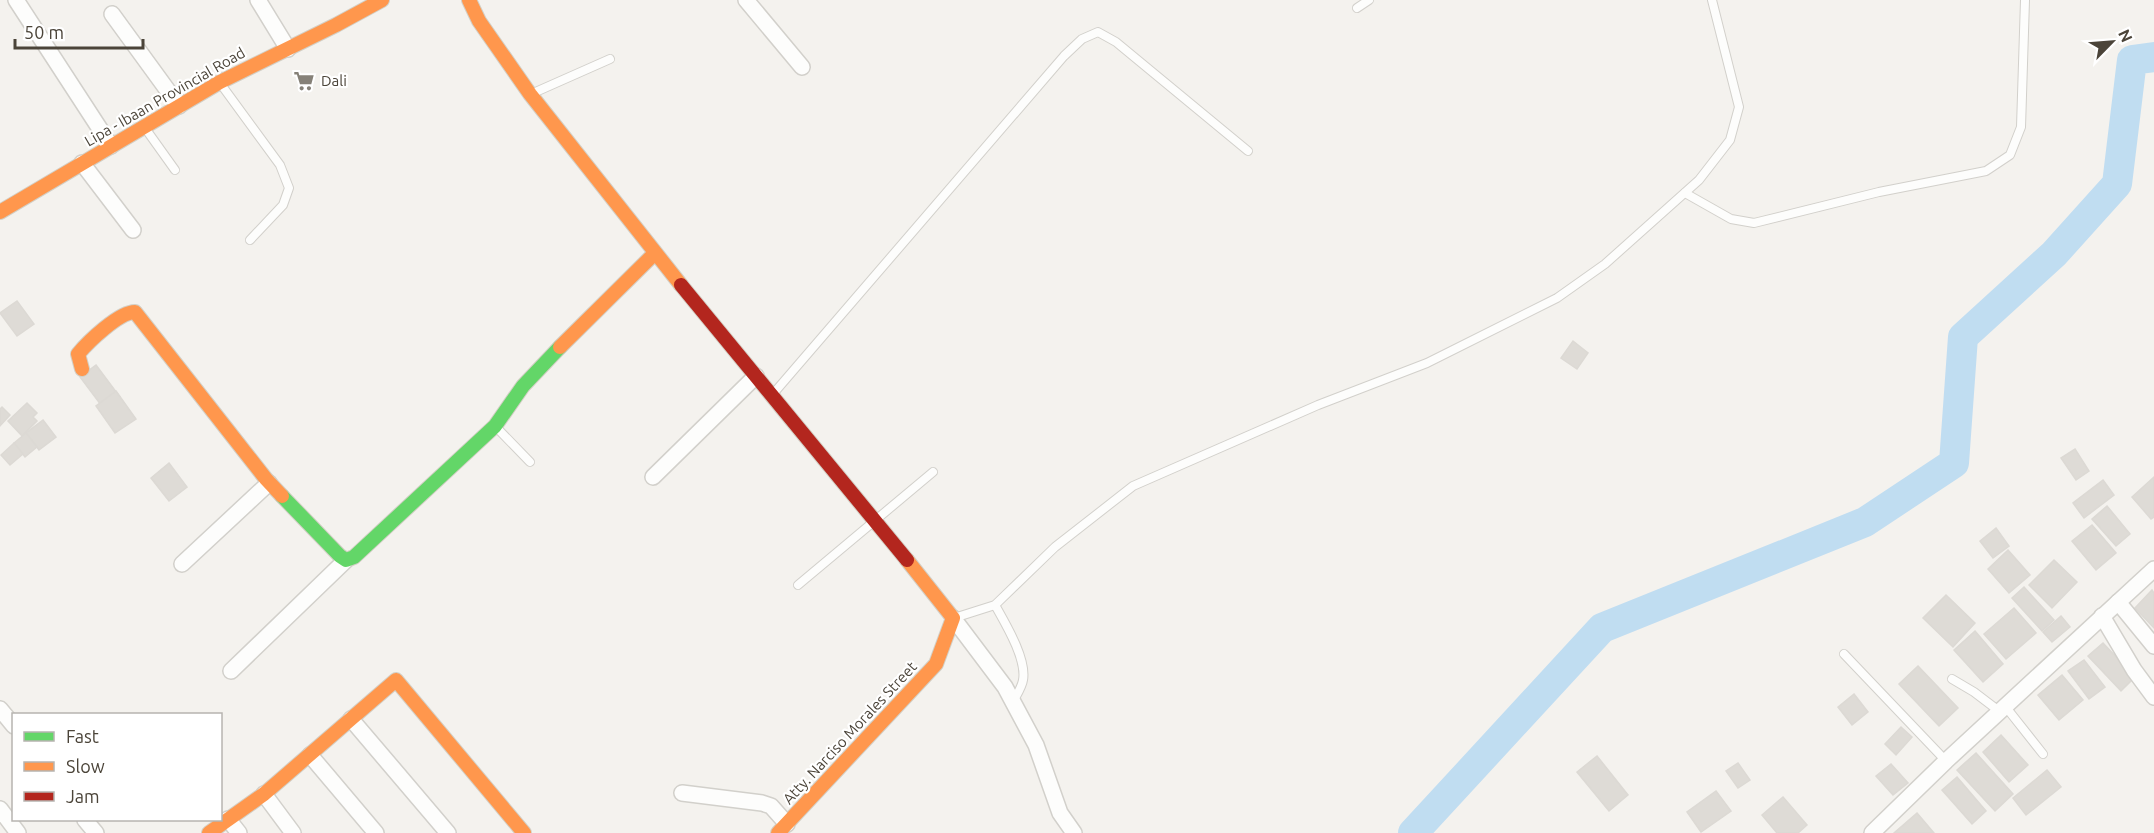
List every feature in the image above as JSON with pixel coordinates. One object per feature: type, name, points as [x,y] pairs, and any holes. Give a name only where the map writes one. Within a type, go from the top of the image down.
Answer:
[{"type":"street","points":[[16,0],[111,146]]},
{"type":"street","points":[[258,0],[288,49]]},
{"type":"street","name":"Lipa - Ibaan Provincial Road","points":[[0,212],[220,82],[382,0]]},
{"type":"street","points":[[469,0],[479,21],[530,94],[655,253],[876,521],[1005,687],[1036,746],[1060,813],[1074,833]]},
{"type":"street","points":[[746,0],[802,67]]},
{"type":"street","points":[[112,14],[178,106]]},
{"type":"street","points":[[82,163],[133,230]]},
{"type":"street","points":[[231,671],[346,560],[354,557],[495,426],[536,371],[655,253]]},
{"type":"street","points":[[82,369],[78,354],[85,345],[123,315],[135,312],[269,483],[346,560]]},
{"type":"street","points":[[653,477],[756,376]]},
{"type":"street","points":[[182,564],[269,483]]},
{"type":"street","points":[[1878,831],[1946,761],[2154,569]]},
{"type":"street","points":[[2118,602],[2154,646]]},
{"type":"street","points":[[2102,616],[2134,670],[2154,697]]},
{"type":"street","name":"Atty. Narciso Morales Street","points":[[783,828],[936,664],[953,618]]},
{"type":"street","points":[[209,833],[264,794],[396,680],[524,833]]},
{"type":"street","points":[[0,709],[12,724]]},
{"type":"street","points":[[351,719],[448,833]]},
{"type":"street","points":[[310,755],[376,833]]},
{"type":"street","points":[[682,793],[771,806],[783,828]]},
{"type":"street","points":[[264,794],[293,833]]},
{"type":"street","points":[[0,809],[18,833]]},
{"type":"street","points":[[228,819],[239,833]]},
{"type":"street","points":[[87,821],[96,833]]},
{"type":"lane","points":[[1357,8],[1370,0]]},
{"type":"lane","points":[[953,618],[994,604],[1055,548],[1133,486],[1318,405],[1427,363],[1557,298],[1605,264],[1699,180],[1730,140],[1739,107],[1712,0]]},
{"type":"lane","points":[[1684,193],[1731,219],[1754,223],[1879,192],[1986,171],[2010,155],[2021,128],[2025,0]]},
{"type":"lane","points":[[772,395],[1064,56],[1082,39],[1098,32],[1116,42],[1248,151]]},
{"type":"lane","points":[[530,94],[610,60]]},
{"type":"lane","points":[[220,82],[280,165],[289,188],[283,205],[250,240]]},
{"type":"lane","points":[[144,126],[175,170]]},
{"type":"lane","points":[[495,426],[530,462]]},
{"type":"lane","points":[[798,585],[933,472]]},
{"type":"lane","points":[[994,604],[1014,639],[1020,659],[1023,680],[1013,702]]},
{"type":"lane","points":[[1844,654],[1946,761]]},
{"type":"lane","points":[[1952,679],[2002,709],[2043,754]]},
{"type":"building","points":[[17,301],[34,324],[17,336],[0,313]]},
{"type":"building","points":[[1573,341],[1588,353],[1577,369],[1561,358]]},
{"type":"building","points":[[96,365],[120,397],[104,409],[80,377]]},
{"type":"building","points":[[116,391],[136,419],[115,433],[96,406]]},
{"type":"building","points":[[27,403],[37,413],[33,417],[37,421],[22,436],[8,421]]},
{"type":"building","points":[[2,407],[10,415],[0,426],[0,409]]},
{"type":"building","points":[[43,420],[56,437],[39,450],[26,433]]},
{"type":"building","points":[[26,433],[37,447],[25,457],[14,443]]},
{"type":"building","points":[[14,443],[23,454],[10,465],[1,455]]},
{"type":"building","points":[[2075,449],[2089,471],[2076,480],[2061,458]]},
{"type":"building","points":[[169,463],[187,487],[169,501],[151,478]]},
{"type":"building","points":[[2154,477],[2154,517],[2151,519],[2132,497]]},
{"type":"building","points":[[2103,480],[2114,495],[2084,518],[2073,503]]},
{"type":"building","points":[[2107,506],[2130,534],[2116,546],[2092,519]]},
{"type":"building","points":[[2092,525],[2116,553],[2096,570],[2072,541]]},
{"type":"building","points":[[1996,528],[2009,546],[1993,558],[1980,541]]},
{"type":"building","points":[[2008,550],[2030,575],[2009,593],[1988,569]]},
{"type":"building","points":[[2054,560],[2077,582],[2052,608],[2029,585]]},
{"type":"building","points":[[2024,587],[2054,620],[2042,631],[2012,598]]},
{"type":"building","points":[[2152,590],[2154,593],[2154,628],[2135,608]]},
{"type":"building","points":[[1946,595],[1975,623],[1953,647],[1923,618]]},
{"type":"building","points":[[2014,608],[2036,633],[2006,659],[1984,634]]},
{"type":"building","points":[[2061,616],[2070,627],[2052,642],[2043,632]]},
{"type":"building","points":[[1975,631],[2003,664],[1983,682],[1954,650]]},
{"type":"building","points":[[2103,643],[2135,677],[2121,691],[2088,656]]},
{"type":"building","points":[[2084,660],[2105,687],[2089,699],[2068,671]]},
{"type":"building","points":[[1918,666],[1958,708],[1939,726],[1899,684]]},
{"type":"building","points":[[2062,675],[2083,700],[2059,720],[2038,695]]},
{"type":"building","points":[[1854,694],[1868,712],[1852,725],[1838,707]]},
{"type":"building","points":[[1901,727],[1912,737],[1896,755],[1885,744]]},
{"type":"building","points":[[2001,735],[2028,765],[2009,782],[1983,752]]},
{"type":"building","points":[[1976,753],[2013,794],[1995,811],[1957,770]]},
{"type":"building","points":[[1597,756],[1628,795],[1609,811],[1577,772]]},
{"type":"building","points":[[1738,763],[1750,780],[1738,788],[1726,771]]},
{"type":"building","points":[[1891,764],[1908,783],[1893,795],[1876,776]]},
{"type":"building","points":[[2047,770],[2061,787],[2026,815],[2013,798]]},
{"type":"building","points":[[1957,777],[1986,811],[1972,824],[1942,790]]},
{"type":"building","points":[[1716,791],[1731,811],[1701,832],[1687,812]]},
{"type":"building","points":[[1783,797],[1807,825],[1798,833],[1777,833],[1762,815]]},
{"type":"building","points":[[1917,813],[1934,833],[1894,833]]},
{"type":"waterway","points":[[1413,833],[1602,628],[1865,522],[1954,463],[1963,337],[2054,254],[2117,184],[2132,60],[2154,57]]},
{"type":"traffic: fast","points":[[282,496],[340,556],[346,560],[354,557],[495,426],[523,386],[560,347]]},
{"type":"traffic: slow","points":[[0,212],[220,82],[382,0]]},
{"type":"traffic: slow","points":[[469,0],[479,21],[530,94],[681,285]]},
{"type":"traffic: slow","points":[[560,347],[655,253]]},
{"type":"traffic: slow","points":[[82,369],[78,354],[96,335],[113,322],[128,313],[135,312],[266,479],[282,496]]},
{"type":"traffic: slow","points":[[778,833],[936,664],[953,618],[907,560]]},
{"type":"traffic: slow","points":[[209,833],[264,794],[396,680],[524,833]]},
{"type":"traffic: jam","points":[[681,285],[907,560]]},
{"type":"place","name":"Dali","points":[[304,81]]}]
